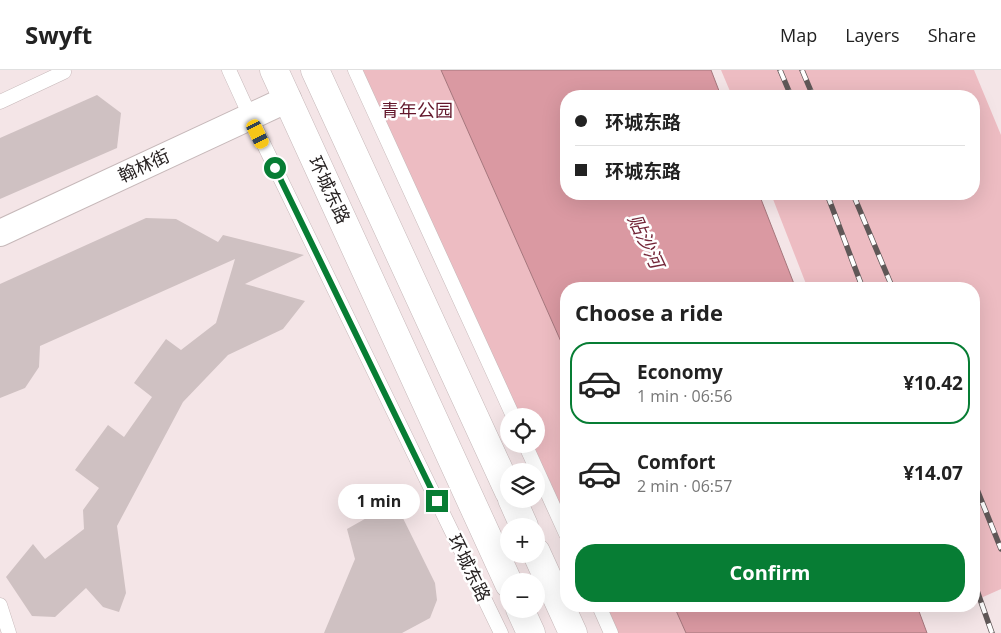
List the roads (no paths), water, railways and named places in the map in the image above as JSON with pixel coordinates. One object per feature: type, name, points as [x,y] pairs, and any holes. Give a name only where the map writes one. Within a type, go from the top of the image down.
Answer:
[{"type":"main road","name":"环城东路","points":[[274,70],[504,573]]},
{"type":"main road","points":[[315,70],[500,472]]},
{"type":"main road","points":[[541,563],[560,605]]},
{"type":"main road","points":[[563,612],[573,633]]},
{"type":"main road","points":[[524,618],[531,633]]},
{"type":"street","name":"翰林街","points":[[0,233],[288,100]]},
{"type":"lane","points":[[0,102],[64,72],[63,70]]},
{"type":"lane","name":"环城东路","points":[[229,70],[501,633]]},
{"type":"lane","points":[[355,70],[509,408]]},
{"type":"lane","points":[[529,453],[560,521]]},
{"type":"lane","points":[[0,605],[9,633]]},
{"type":"lane","points":[[602,612],[611,633]]},
{"type":"water","name":"贴沙河","points":[[441,70],[711,70],[719,90],[560,90],[560,200],[761,200],[793,282],[560,282],[560,339]]},
{"type":"water","points":[[677,612],[919,612],[927,633],[686,633]]},
{"type":"railway","points":[[780,70],[788,90]]},
{"type":"railway","points":[[802,70],[810,90]]},
{"type":"railway","points":[[829,200],[860,282]]},
{"type":"railway","points":[[856,200],[890,282]]},
{"type":"railway","points":[[980,497],[1001,549]]},
{"type":"railway","points":[[980,599],[992,633]]},
{"type":"park label","name":"青年公园","points":[[417,111]]}]
